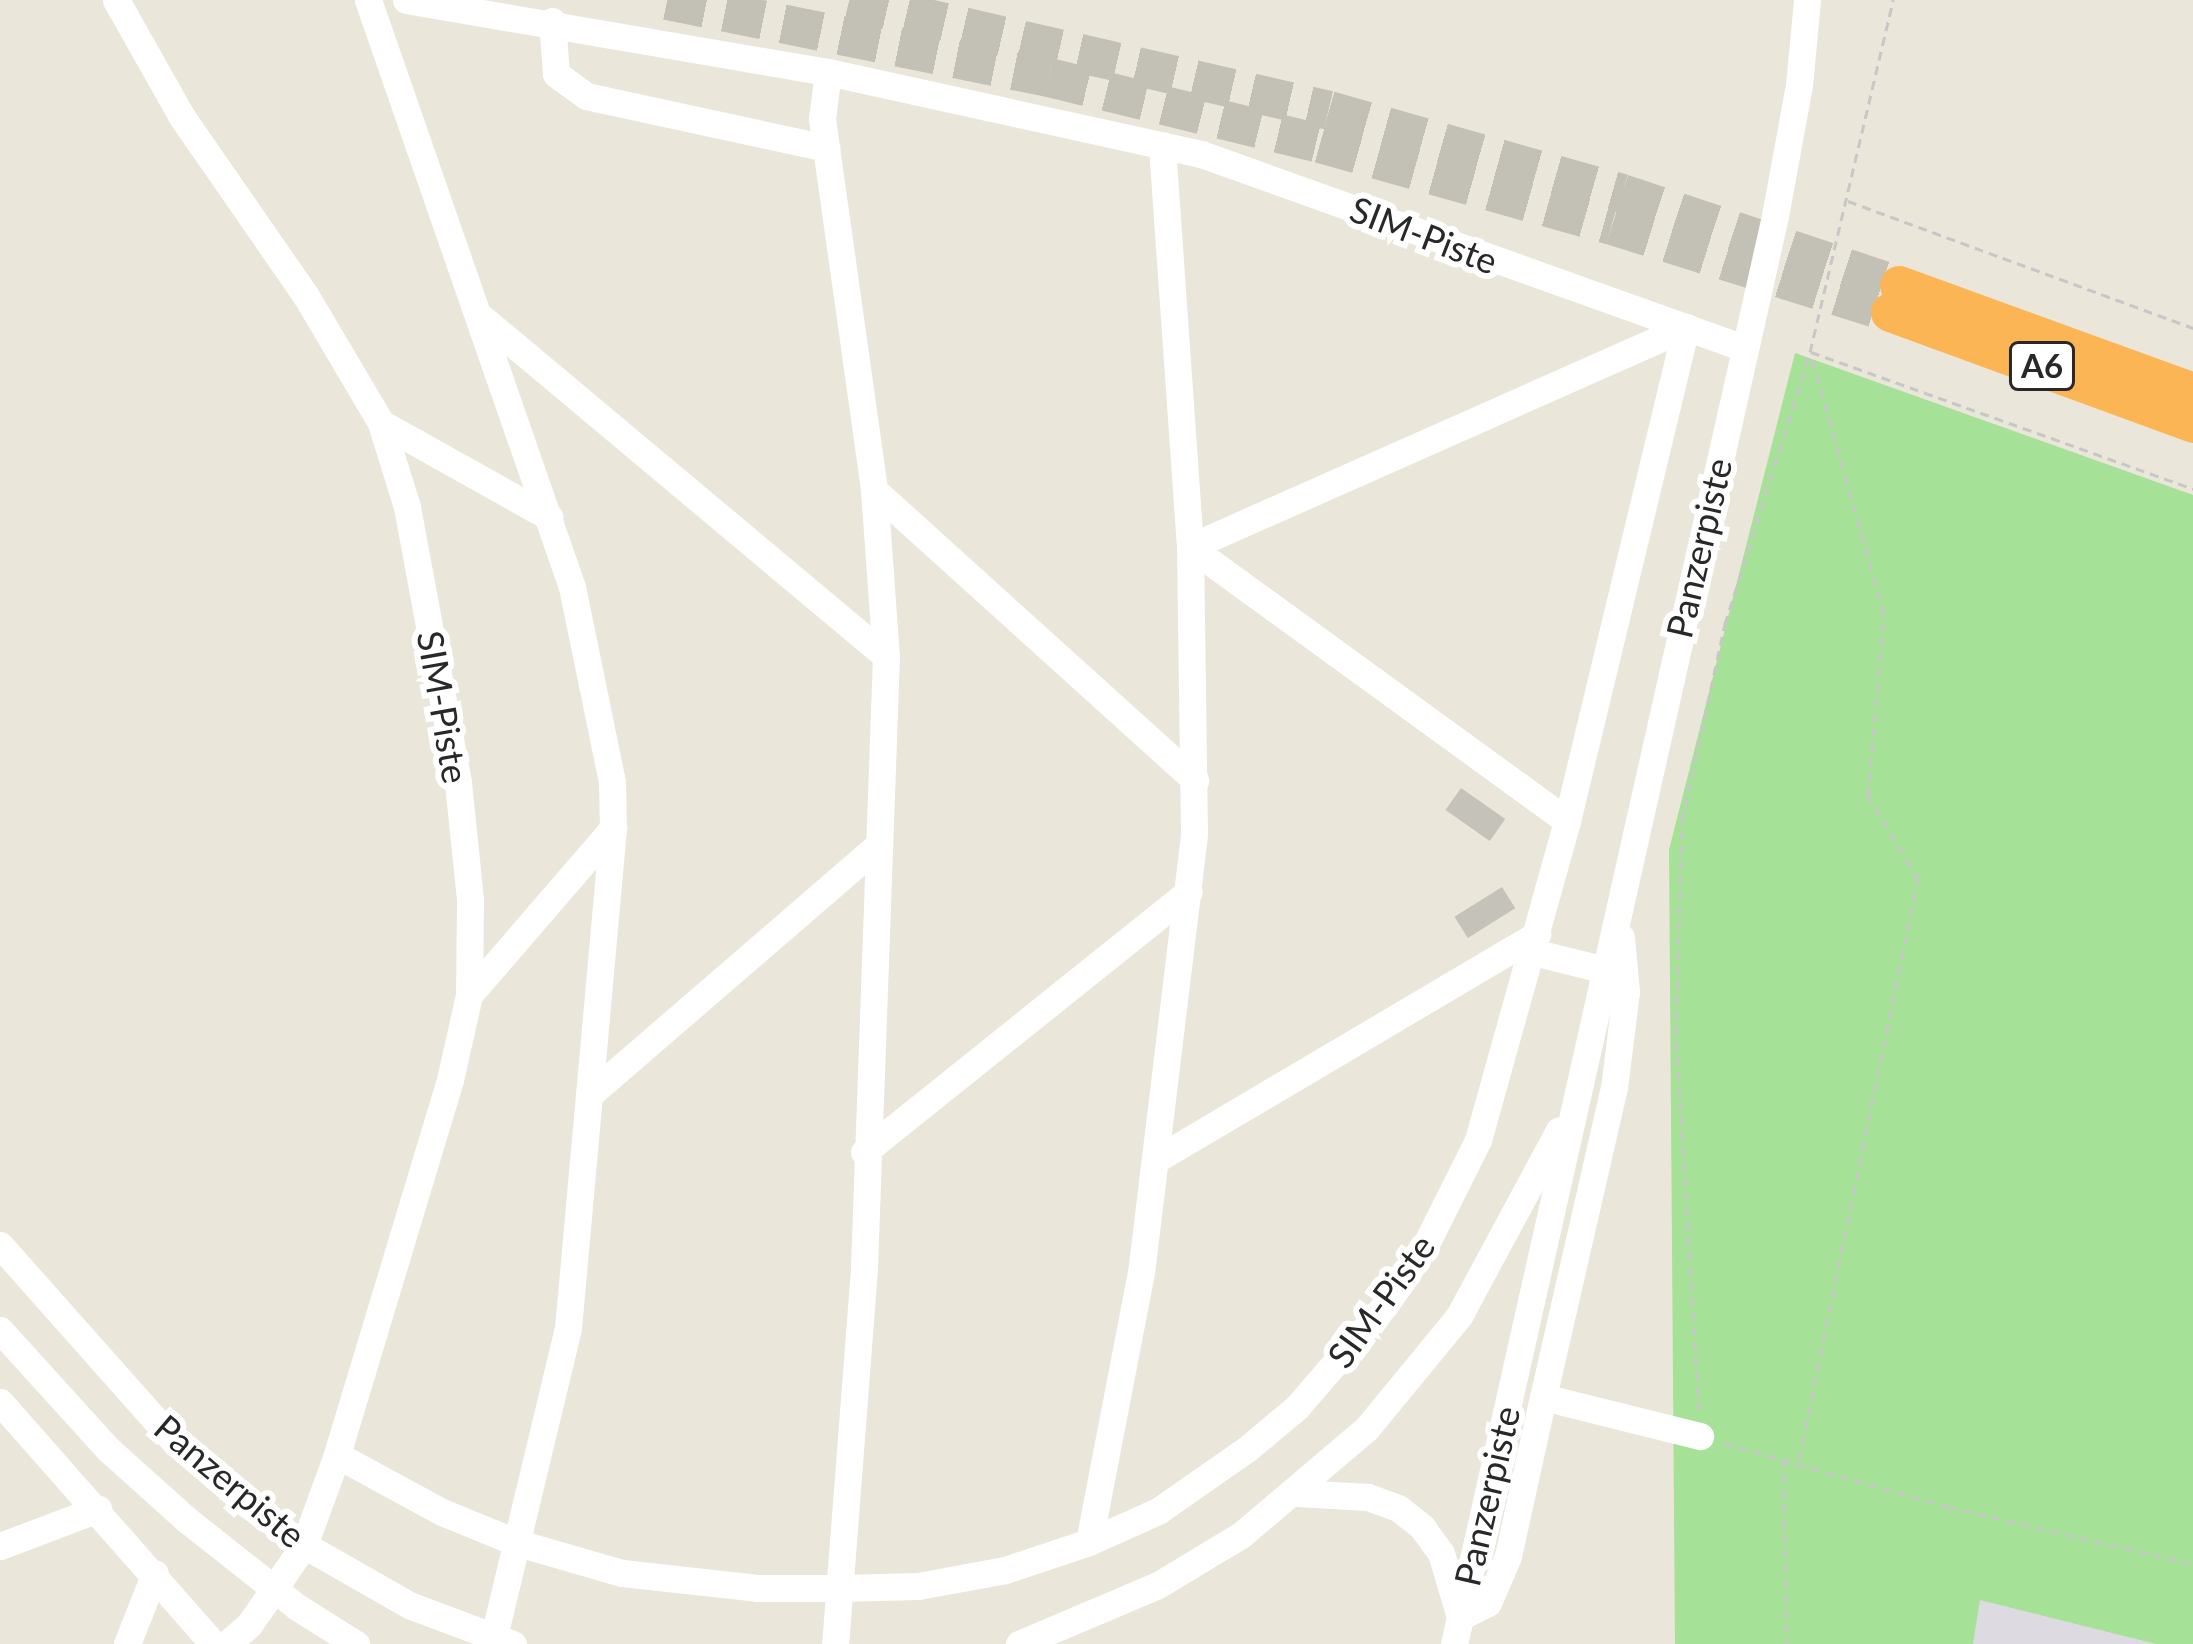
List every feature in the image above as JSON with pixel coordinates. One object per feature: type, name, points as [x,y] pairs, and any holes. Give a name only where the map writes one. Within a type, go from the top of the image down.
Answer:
[{"type":"highway","name":"A6","points":[[2193,392],[1894,298],[2193,422]]},
{"type":"street","name":"SIM-Piste","points":[[116,0],[182,117],[306,296],[382,423],[407,507],[458,783],[472,952],[469,995],[439,1121],[337,1455],[304,1545],[276,1590],[226,1644]]},
{"type":"street","points":[[368,0],[572,587],[606,734],[613,828],[568,1328],[499,1642]]},
{"type":"street","name":"SIM-Piste","points":[[406,0],[552,21],[828,72],[1162,145],[1274,178],[1436,242],[1744,348]]},
{"type":"street","name":"Panzerpiste","points":[[1457,1631],[1744,348],[1795,107],[1807,0]]},
{"type":"street","points":[[552,21],[551,61],[568,88],[826,148]]},
{"type":"street","points":[[828,72],[823,104],[826,148],[874,490],[886,656],[864,1152],[864,1268],[835,1644]]},
{"type":"street","points":[[1089,1542],[1156,1159],[1189,892],[1195,779],[1190,547],[1162,145]]},
{"type":"street","points":[[478,314],[886,656]]},
{"type":"street","name":"SIM-Piste","points":[[337,1455],[387,1486],[518,1543],[622,1573],[688,1583],[840,1588],[918,1586],[1005,1570],[1089,1542],[1158,1511],[1247,1449],[1297,1407],[1385,1306],[1423,1250],[1478,1140],[1567,821],[1686,327]]},
{"type":"street","points":[[1190,547],[1686,327]]},
{"type":"street","name":"SIM-Piste","points":[[382,423],[549,517]]},
{"type":"street","points":[[874,490],[1195,779]]},
{"type":"street","points":[[1190,547],[1567,821]]},
{"type":"street","name":"SIM-Piste","points":[[469,995],[613,828]]},
{"type":"street","points":[[589,1095],[877,846]]},
{"type":"street","points":[[864,1152],[1189,892]]},
{"type":"street","points":[[1457,1631],[1488,1603],[1508,1556],[1614,1088],[1626,992],[1618,908]]},
{"type":"street","points":[[1156,1159],[1535,943],[1605,970]]},
{"type":"street","name":"Panzerpiste","points":[[1019,1644],[1158,1586],[1297,1493],[1367,1428],[1459,1316],[1577,1094]]},
{"type":"street","name":"Panzerpiste","points":[[0,1245],[176,1443],[304,1545],[409,1605],[499,1642]]},
{"type":"street","points":[[0,1330],[109,1450],[276,1590],[356,1644]]},
{"type":"street","points":[[1544,1397],[1700,1436]]},
{"type":"street","points":[[0,1402],[213,1644]]},
{"type":"street","name":"Panzerpiste","points":[[1297,1493],[1369,1497],[1410,1517],[1441,1552],[1457,1631]]},
{"type":"street","points":[[0,1546],[98,1509]]},
{"type":"street","points":[[127,1644],[155,1574]]},
{"type":"path","points":[[1893,0],[1810,352],[1725,624],[1682,820],[1676,1034],[1700,1436],[1948,1507],[2193,1564]]},
{"type":"path","points":[[1846,200],[2193,328]]},
{"type":"path","points":[[1810,352],[2193,489]]},
{"type":"path","points":[[1798,1462],[1918,879],[1868,796],[1884,614],[1810,352]]},
{"type":"path","points":[[1783,1457],[1787,1644]]},
{"type":"shaded area","points":[[1979,1599],[2156,1644],[1973,1644]]},
{"type":"green space","points":[[1795,353],[2193,495],[2193,1644],[2156,1644],[1980,1600],[1973,1644],[1675,1644],[1669,850]]},
{"type":"building","points":[[1461,788],[1505,819],[1490,841],[1446,810]]},
{"type":"building","points":[[1502,887],[1515,908],[1468,938],[1455,917]]},
{"type":"tunnel","points":[[667,0],[1049,77],[1320,143],[1612,225],[1890,312]]},
{"type":"tunnel","points":[[849,0],[1329,110],[1622,193],[1899,285]]}]
